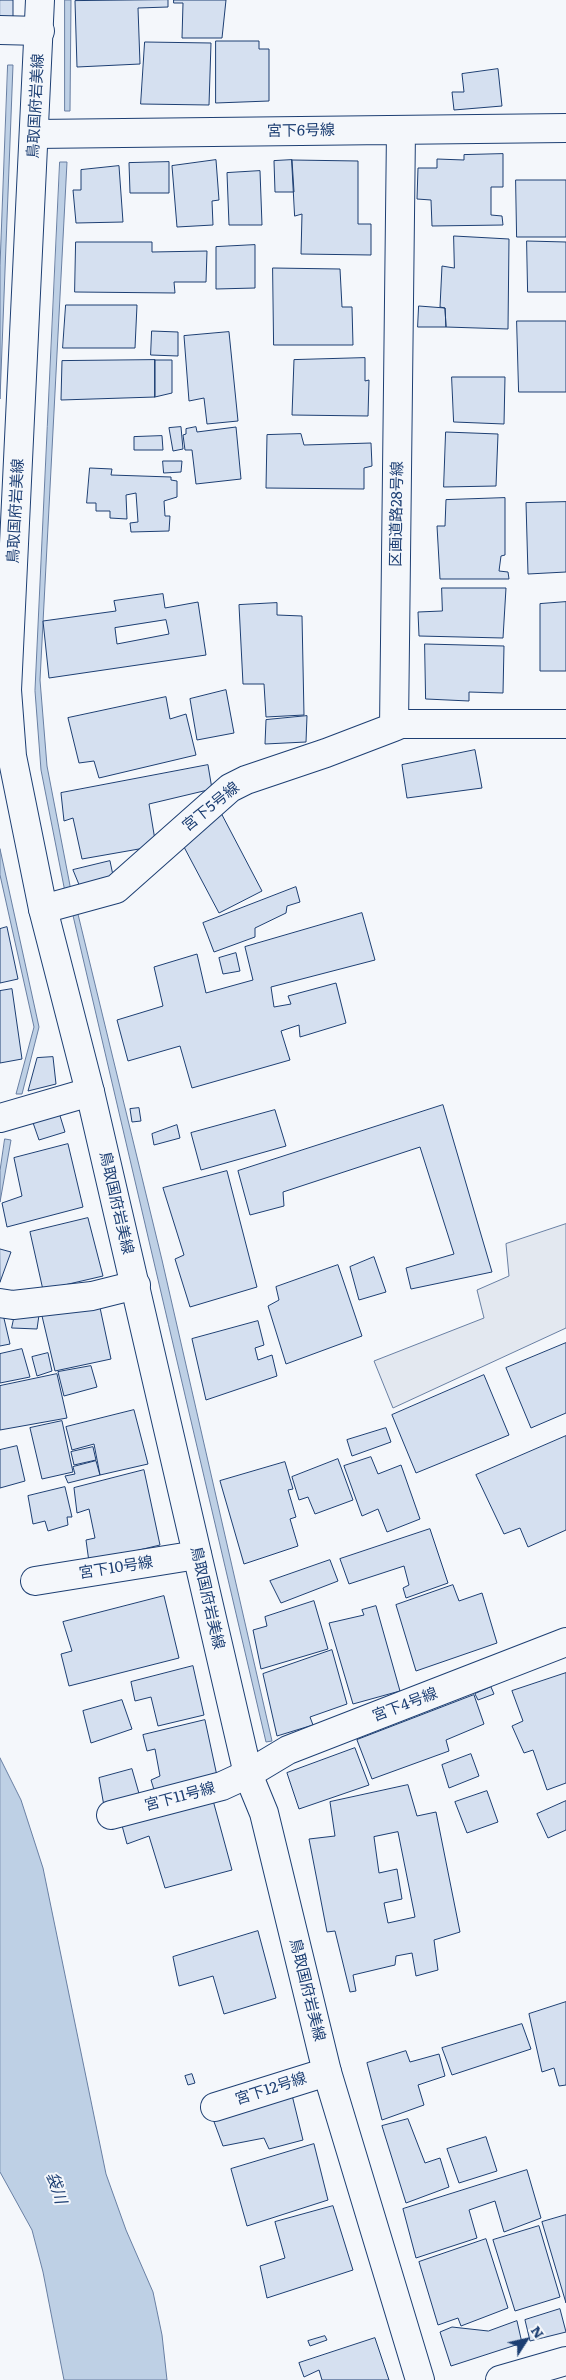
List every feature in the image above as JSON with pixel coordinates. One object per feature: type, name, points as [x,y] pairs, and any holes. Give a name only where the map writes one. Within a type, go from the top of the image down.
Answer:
[{"type":"street","name":"鳥取国府岩美線","points":[[40,0],[7,690],[6,758],[90,1092],[136,1285],[248,1774],[264,1813],[327,2072],[420,2380]]},
{"type":"street","points":[[0,30],[40,31]]},
{"type":"street","name":"宮下6号線","points":[[35,134],[566,128]]},
{"type":"street","name":"区画道路28号線","points":[[394,727],[401,130]]},
{"type":"street","points":[[394,727],[401,724],[566,724]]},
{"type":"street","name":"宮下5号線","points":[[43,909],[116,888],[230,788],[246,780],[326,753],[394,727]]},
{"type":"street","points":[[0,1118],[90,1092]]},
{"type":"street","points":[[0,1303],[13,1305],[92,1296],[136,1285]]},
{"type":"street","name":"宮下10号線","points":[[34,1581],[197,1555]]},
{"type":"street","name":"宮下4号線","points":[[248,1774],[288,1750],[566,1642]]},
{"type":"street","name":"宮下11号線","points":[[111,1815],[222,1786],[248,1774]]},
{"type":"street","name":"宮下12号線","points":[[215,2107],[327,2072]]},
{"type":"street","points":[[500,2380],[566,2361]]},
{"type":"shaded area","points":[[566,1224],[566,1328],[393,1408],[374,1361],[484,1318],[477,1290],[509,1276],[506,1244]]},
{"type":"water","points":[[65,0],[71,0],[70,111],[65,111]]},
{"type":"water","points":[[8,65],[13,65],[0,399],[0,266]]},
{"type":"water","points":[[60,162],[67,162],[40,680],[47,766],[72,896],[66,897],[41,770],[35,691]]},
{"type":"water","points":[[0,849],[39,1027],[22,1094],[16,1094],[34,1027],[0,875]]},
{"type":"water","points":[[76,906],[162,1260],[272,1741],[266,1742],[71,907]]},
{"type":"water","points":[[5,1139],[11,1140],[0,1202],[0,1171]]},
{"type":"water","name":"袋川","points":[[0,1758],[21,1800],[43,1868],[106,2174],[126,2230],[153,2292],[162,2335],[167,2380],[64,2380],[43,2272],[32,2230],[0,2172]]},
{"type":"building","points":[[0,0],[13,0],[13,17],[0,17]]},
{"type":"building","points":[[168,0],[168,7],[138,8],[140,64],[77,67],[75,1]]},
{"type":"building","points":[[174,0],[226,0],[222,38],[182,38],[183,3],[174,3]]},
{"type":"building","points":[[216,41],[259,41],[259,49],[269,49],[269,101],[216,103]]},
{"type":"building","points":[[145,42],[211,43],[209,105],[141,104]]},
{"type":"building","points":[[498,69],[502,106],[454,110],[452,92],[464,92],[462,74]]},
{"type":"building","points":[[503,154],[503,187],[491,187],[491,215],[502,216],[503,225],[432,226],[431,200],[417,199],[418,168],[437,168],[437,159],[464,160],[464,155]]},
{"type":"building","points":[[216,160],[219,200],[212,201],[213,225],[177,227],[172,166]]},
{"type":"building","points":[[292,160],[358,161],[358,224],[371,224],[371,255],[301,254],[302,214],[295,216]]},
{"type":"building","points":[[292,160],[294,192],[275,192],[274,161]]},
{"type":"building","points":[[169,162],[169,193],[130,193],[129,163]]},
{"type":"building","points":[[119,166],[123,222],[76,223],[73,190],[81,190],[81,170]]},
{"type":"building","points":[[260,171],[262,225],[229,225],[227,173]]},
{"type":"building","points":[[516,180],[566,180],[566,237],[517,237]]},
{"type":"building","points":[[454,236],[509,239],[508,329],[446,327],[445,308],[440,307],[442,266],[454,268]]},
{"type":"building","points":[[527,241],[566,242],[566,292],[528,292]]},
{"type":"building","points":[[76,242],[152,242],[152,252],[207,251],[206,282],[174,282],[175,293],[75,292]]},
{"type":"building","points":[[255,245],[255,288],[216,289],[216,247]]},
{"type":"building","points":[[273,268],[340,269],[342,307],[352,307],[353,345],[274,345]]},
{"type":"building","points":[[66,305],[137,305],[135,348],[63,348]]},
{"type":"building","points":[[419,306],[445,308],[446,327],[418,327]]},
{"type":"building","points":[[517,321],[566,321],[566,392],[519,392]]},
{"type":"building","points":[[152,331],[178,332],[178,356],[151,355]]},
{"type":"building","points":[[229,332],[238,421],[207,424],[204,398],[189,401],[184,336]]},
{"type":"building","points":[[365,358],[365,381],[369,380],[368,416],[292,415],[294,360]]},
{"type":"building","points":[[155,360],[155,397],[61,400],[62,361]]},
{"type":"building","points":[[155,360],[172,360],[172,393],[155,397]]},
{"type":"building","points":[[452,377],[505,377],[504,424],[454,422]]},
{"type":"building","points":[[181,427],[183,449],[173,451],[169,428]]},
{"type":"building","points":[[196,427],[197,432],[236,427],[241,479],[196,484],[192,450],[185,450],[183,435],[186,434],[186,429]]},
{"type":"building","points":[[446,432],[498,434],[496,486],[444,487]]},
{"type":"building","points":[[301,434],[304,445],[371,443],[372,466],[364,468],[364,489],[266,488],[267,435]]},
{"type":"building","points":[[162,436],[163,450],[134,450],[134,437]]},
{"type":"building","points":[[163,461],[182,461],[181,472],[164,473]]},
{"type":"building","points":[[90,468],[112,469],[111,475],[171,477],[171,480],[177,481],[177,497],[164,501],[165,516],[170,516],[169,531],[131,532],[130,523],[138,522],[136,493],[126,495],[127,519],[110,518],[110,511],[96,511],[96,503],[87,503]]},
{"type":"building","points":[[505,498],[505,555],[501,556],[499,571],[508,572],[509,579],[440,579],[437,526],[445,526],[446,500]]},
{"type":"building","points":[[566,502],[566,572],[528,574],[526,503]]},
{"type":"building","points":[[442,588],[506,588],[503,638],[419,636],[418,612],[442,611]]},
{"type":"building","points":[[163,594],[165,608],[198,602],[206,655],[49,678],[43,621],[116,611],[114,601]],"holes":[[[166,620],[169,634],[117,644],[115,628]]]},
{"type":"building","points":[[566,602],[566,671],[540,671],[540,604]]},
{"type":"building","points":[[277,603],[277,615],[302,616],[304,715],[266,717],[264,684],[243,684],[239,605]]},
{"type":"building","points":[[425,644],[504,646],[503,693],[469,692],[469,701],[426,699]]},
{"type":"building","points":[[226,690],[234,733],[197,740],[190,699]]},
{"type":"building","points":[[166,697],[170,719],[186,714],[196,755],[99,778],[94,761],[79,763],[68,718]]},
{"type":"building","points":[[307,716],[306,742],[265,744],[266,720]]},
{"type":"building","points":[[475,750],[482,788],[407,798],[402,765]]},
{"type":"building","points":[[208,765],[212,789],[149,804],[156,846],[82,859],[73,818],[64,821],[61,793]]},
{"type":"building","points":[[220,811],[262,891],[219,913],[184,847]]},
{"type":"building","points":[[110,861],[114,880],[80,887],[73,870]]},
{"type":"building","points":[[296,887],[300,902],[287,906],[286,913],[255,928],[255,937],[214,952],[203,923]]},
{"type":"building","points":[[362,913],[375,960],[271,987],[274,1007],[291,1004],[288,996],[336,983],[346,1023],[300,1037],[299,1025],[281,1031],[290,1060],[192,1088],[180,1046],[128,1061],[117,1020],[163,1006],[154,967],[197,954],[206,993],[253,980],[245,947]]},
{"type":"building","points":[[7,927],[18,979],[0,983],[0,929]]},
{"type":"building","points":[[236,953],[240,971],[223,974],[219,958]]},
{"type":"building","points":[[12,989],[22,1059],[0,1063],[0,991]]},
{"type":"building","points":[[53,1057],[56,1084],[28,1091],[37,1058]]},
{"type":"building","points":[[443,1105],[492,1272],[411,1289],[406,1268],[454,1254],[420,1147],[283,1192],[284,1206],[250,1215],[238,1171]]},
{"type":"building","points":[[57,1106],[65,1132],[39,1140],[30,1114]]},
{"type":"building","points":[[139,1108],[141,1121],[132,1122],[130,1109]]},
{"type":"building","points":[[275,1110],[286,1146],[201,1170],[191,1133]]},
{"type":"building","points":[[177,1125],[180,1138],[154,1145],[152,1134]]},
{"type":"building","points":[[68,1144],[83,1207],[7,1227],[2,1203],[22,1196],[14,1158]]},
{"type":"building","points":[[227,1171],[257,1287],[190,1307],[175,1259],[184,1255],[163,1188]]},
{"type":"building","points":[[88,1218],[103,1276],[43,1290],[30,1232]]},
{"type":"building","points":[[0,1249],[11,1252],[0,1282]]},
{"type":"building","points":[[374,1257],[386,1292],[359,1300],[350,1267]]},
{"type":"building","points":[[338,1265],[362,1336],[286,1364],[268,1306],[279,1300],[276,1287]]},
{"type":"building","points":[[99,1303],[111,1359],[55,1371],[42,1316]]},
{"type":"building","points":[[0,1310],[2,1310],[10,1344],[0,1346]]},
{"type":"building","points":[[15,1314],[39,1315],[37,1329],[12,1328]]},
{"type":"building","points":[[258,1321],[264,1345],[255,1348],[258,1360],[272,1355],[277,1376],[206,1400],[192,1339]]},
{"type":"building","points":[[566,1343],[566,1413],[531,1428],[506,1368]]},
{"type":"building","points":[[22,1349],[30,1377],[0,1383],[0,1354]]},
{"type":"building","points":[[48,1353],[52,1371],[37,1376],[32,1357]]},
{"type":"building","points":[[91,1366],[97,1387],[64,1396],[58,1372]]},
{"type":"building","points":[[57,1374],[67,1418],[0,1430],[0,1386]]},
{"type":"building","points":[[484,1375],[509,1435],[416,1473],[392,1415]]},
{"type":"building","points":[[134,1410],[148,1464],[100,1475],[94,1444],[72,1450],[66,1427]]},
{"type":"building","points":[[62,1421],[73,1472],[42,1479],[30,1428]]},
{"type":"building","points":[[386,1428],[391,1442],[352,1456],[347,1440]]},
{"type":"building","points":[[566,1436],[566,1530],[528,1547],[520,1528],[504,1534],[476,1475]]},
{"type":"building","points":[[17,1446],[25,1481],[0,1488],[0,1450]]},
{"type":"building","points":[[93,1447],[96,1460],[74,1465],[71,1452]]},
{"type":"building","points":[[371,1457],[378,1474],[401,1465],[420,1519],[387,1532],[378,1509],[362,1516],[344,1466]]},
{"type":"building","points":[[338,1459],[353,1500],[315,1514],[308,1497],[299,1500],[292,1477]]},
{"type":"building","points":[[96,1461],[100,1475],[68,1483],[65,1476],[75,1474],[73,1467]]},
{"type":"building","points":[[285,1462],[293,1489],[288,1490],[296,1517],[290,1519],[298,1546],[244,1564],[220,1481]]},
{"type":"building","points":[[144,1470],[160,1545],[89,1562],[86,1540],[95,1538],[89,1509],[77,1513],[74,1488]]},
{"type":"building","points":[[65,1487],[72,1517],[67,1517],[68,1525],[48,1531],[45,1521],[33,1524],[28,1496]]},
{"type":"building","points":[[430,1529],[448,1583],[406,1598],[403,1588],[409,1585],[404,1566],[349,1584],[340,1559]]},
{"type":"building","points":[[330,1560],[338,1581],[281,1603],[270,1581]]},
{"type":"building","points":[[453,1585],[459,1601],[482,1593],[497,1643],[416,1671],[396,1605]]},
{"type":"building","points":[[164,1596],[179,1658],[69,1686],[61,1654],[72,1651],[63,1622]]},
{"type":"building","points":[[314,1601],[328,1649],[261,1669],[253,1630],[267,1626],[265,1617]]},
{"type":"building","points":[[376,1606],[400,1691],[353,1704],[329,1623],[364,1615],[362,1610]]},
{"type":"building","points":[[332,1650],[347,1704],[310,1717],[313,1725],[277,1736],[263,1674]]},
{"type":"building","points":[[193,1666],[204,1715],[158,1726],[151,1697],[135,1701],[131,1682]]},
{"type":"building","points":[[566,1673],[566,1783],[547,1790],[533,1750],[524,1753],[512,1726],[523,1721],[512,1691]]},
{"type":"building","points":[[491,1687],[494,1694],[478,1700],[475,1694]]},
{"type":"building","points":[[474,1695],[484,1724],[446,1740],[449,1751],[372,1779],[357,1740]]},
{"type":"building","points":[[122,1700],[132,1729],[91,1743],[83,1711]]},
{"type":"building","points":[[205,1720],[217,1776],[155,1793],[151,1780],[160,1776],[155,1749],[147,1751],[143,1735]]},
{"type":"building","points":[[355,1748],[369,1785],[299,1809],[287,1773]]},
{"type":"building","points":[[471,1754],[479,1776],[449,1788],[442,1765]]},
{"type":"building","points":[[132,1769],[140,1797],[104,1806],[99,1778]]},
{"type":"building","points":[[408,1785],[417,1816],[436,1812],[460,1932],[434,1940],[438,1970],[416,1976],[412,1953],[396,1956],[395,1965],[353,1975],[356,1991],[350,1992],[335,1931],[327,1932],[309,1839],[335,1836],[330,1802]],"holes":[[[398,1832],[415,1917],[388,1923],[384,1903],[402,1899],[397,1869],[379,1873],[374,1837]]]},
{"type":"building","points":[[487,1791],[498,1822],[467,1833],[455,1802]]},
{"type":"building","points":[[211,1793],[232,1870],[165,1888],[149,1836],[127,1844],[120,1818]]},
{"type":"building","points":[[566,1801],[566,1830],[548,1838],[537,1814]]},
{"type":"building","points":[[258,1931],[276,1998],[224,2014],[213,1976],[179,1986],[173,1957]]},
{"type":"building","points":[[566,2002],[566,2085],[559,2086],[554,2068],[542,2072],[529,2014]]},
{"type":"building","points":[[522,2024],[531,2049],[452,2075],[442,2048]]},
{"type":"building","points":[[406,2051],[410,2062],[439,2054],[445,2076],[418,2085],[424,2105],[382,2120],[367,2063]]},
{"type":"building","points":[[192,2074],[195,2083],[188,2085],[185,2076]]},
{"type":"building","points":[[292,2095],[303,2140],[269,2149],[264,2138],[223,2146],[213,2119]]},
{"type":"building","points":[[408,2119],[425,2163],[440,2158],[449,2187],[406,2203],[382,2126]]},
{"type":"building","points":[[486,2137],[497,2171],[459,2183],[447,2149]]},
{"type":"building","points":[[314,2144],[328,2200],[247,2226],[231,2169]]},
{"type":"building","points":[[527,2170],[541,2218],[504,2232],[495,2201],[469,2210],[477,2238],[416,2258],[403,2209]]},
{"type":"building","points":[[333,2206],[353,2270],[267,2298],[260,2266],[285,2258],[275,2222]]},
{"type":"building","points":[[566,2215],[566,2303],[542,2222]]},
{"type":"building","points":[[539,2226],[560,2297],[515,2311],[493,2240]]},
{"type":"building","points":[[486,2239],[508,2308],[461,2326],[458,2318],[438,2325],[419,2262]]},
{"type":"building","points":[[560,2309],[566,2332],[530,2341],[525,2320]]},
{"type":"building","points":[[517,2321],[522,2343],[451,2366],[440,2332],[452,2327],[488,2331]]},
{"type":"building","points":[[325,2336],[327,2340],[310,2346],[308,2341]]},
{"type":"building","points":[[375,2338],[389,2380],[322,2380],[319,2370],[304,2377],[299,2363]]}]
